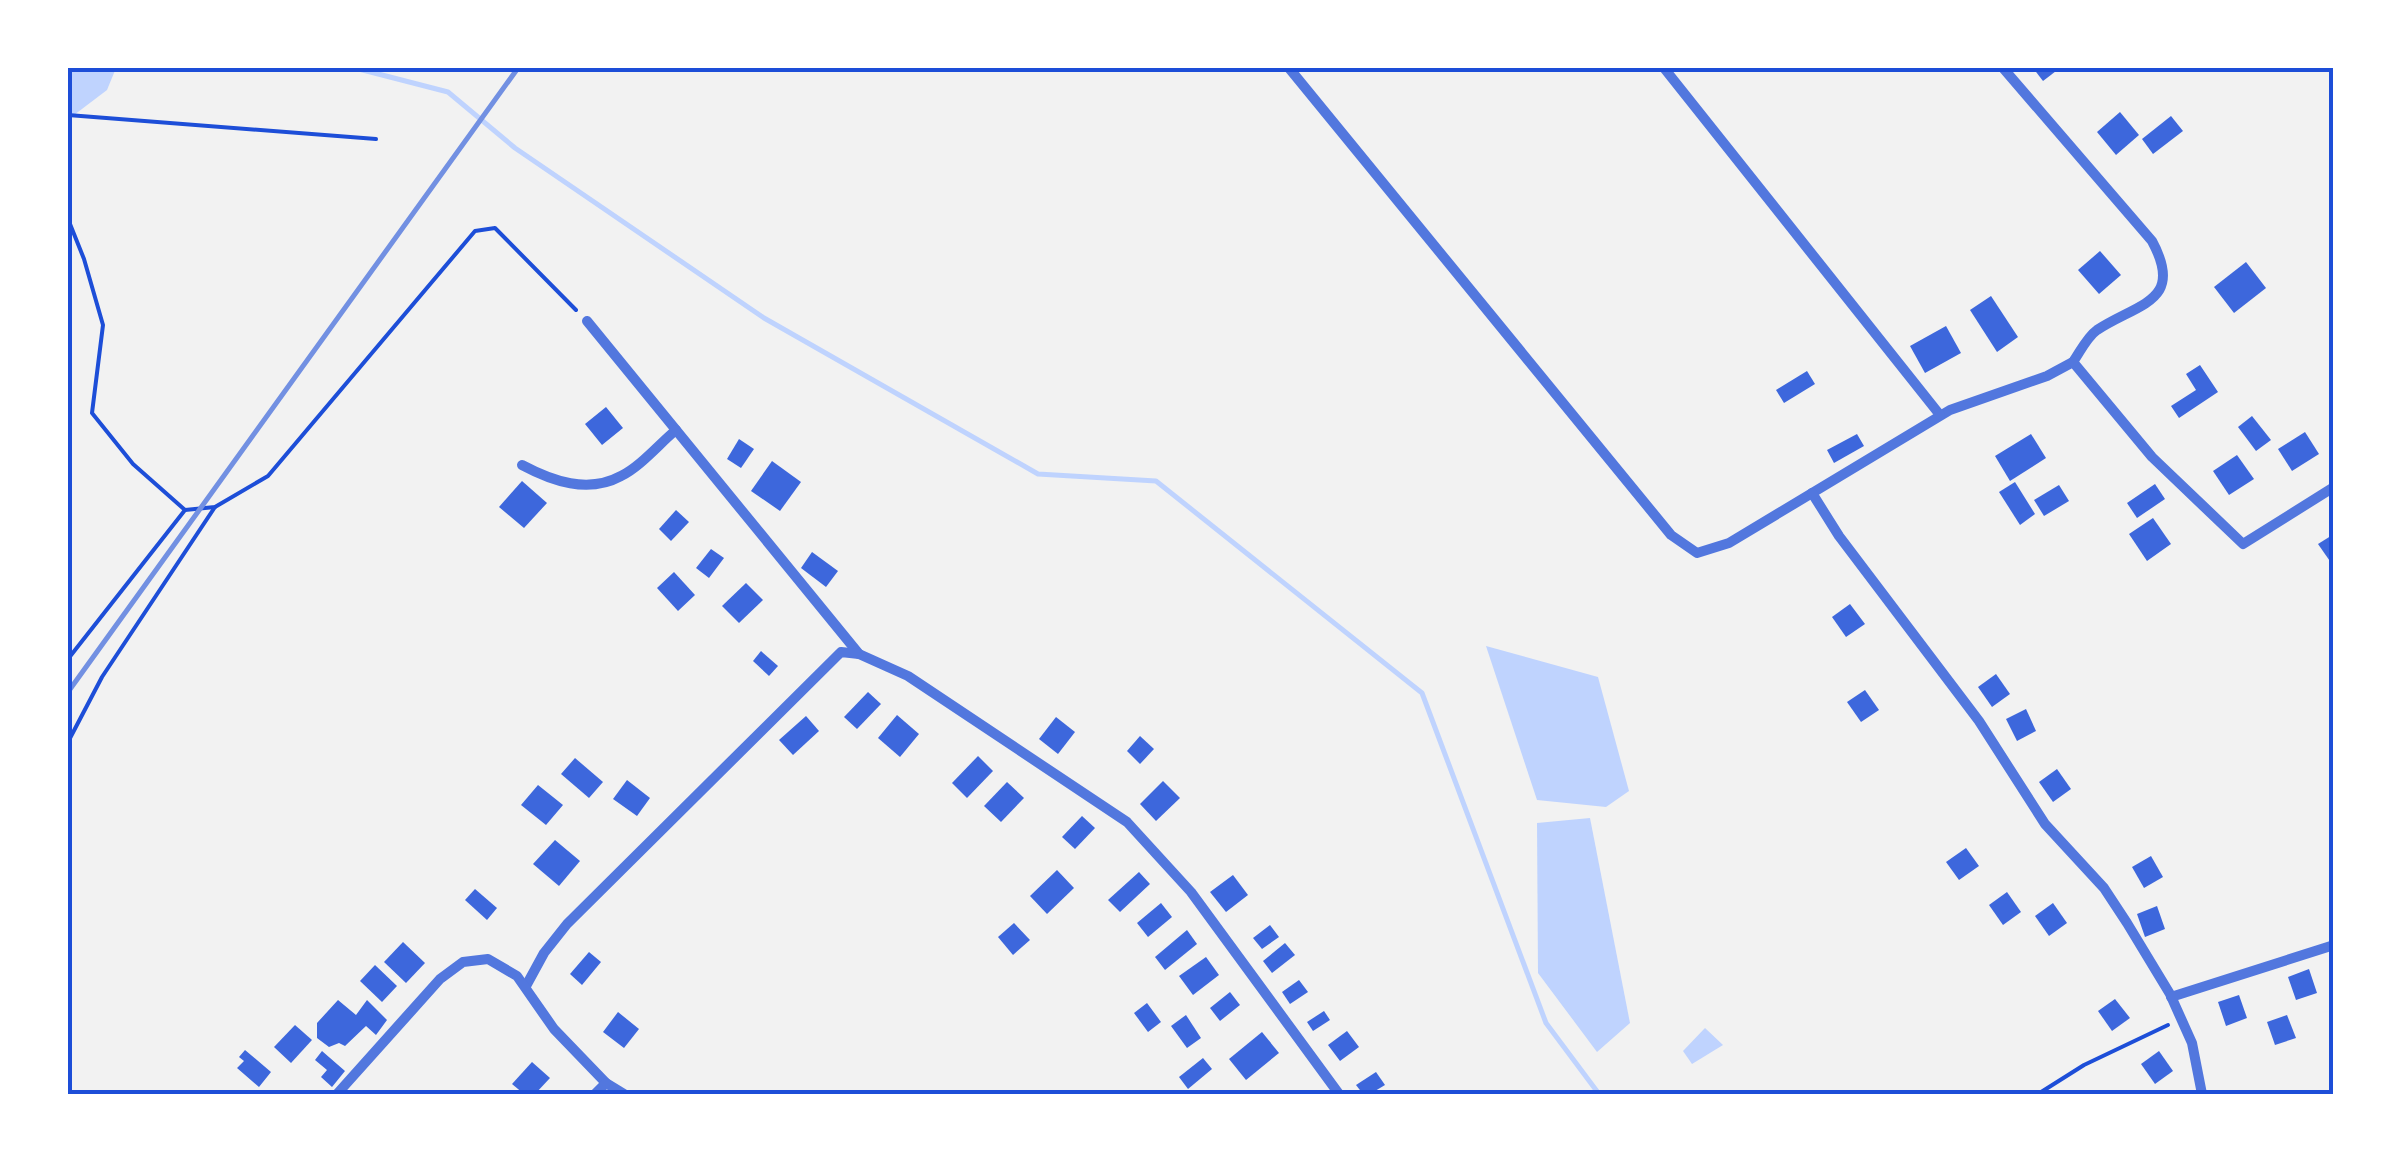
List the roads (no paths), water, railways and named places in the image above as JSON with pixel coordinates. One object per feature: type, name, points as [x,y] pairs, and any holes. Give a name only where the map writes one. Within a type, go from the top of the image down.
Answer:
[{"type":"street","points":[[1289,68],[1658,520],[1683,546],[1697,552],[1713,550],[1940,416],[2047,376],[2073,362],[2092,332],[2154,297],[2163,284],[2165,268],[2152,240],[2003,68]]},
{"type":"street","points":[[1664,68],[1940,416]]},
{"type":"street","points":[[587,320],[859,654]]},
{"type":"street","points":[[2073,362],[2152,457],[2243,544],[2334,487]]},
{"type":"street","points":[[522,465],[554,482],[590,484],[621,476],[676,430]]},
{"type":"street","points":[[1812,493],[1839,536],[1979,721],[2044,824],[2104,888],[2181,1018],[2192,1043],[2202,1094]]},
{"type":"street","points":[[526,986],[544,953],[594,896],[841,652],[859,654],[908,676],[1126,822],[1191,892],[1339,1094]]},
{"type":"street","points":[[2171,997],[2334,944]]},
{"type":"street","points":[[337,1094],[440,979],[456,966],[475,959],[488,959],[518,976],[554,1030],[606,1083],[624,1094]]},
{"type":"street","points":[[595,1094],[606,1083]]},
{"type":"water","points":[[68,68],[116,68],[107,90],[74,115],[68,111]]},
{"type":"water","points":[[1486,646],[1598,677],[1629,791],[1606,807],[1537,800]]},
{"type":"water","points":[[1590,818],[1630,1023],[1597,1052],[1538,973],[1537,823]]},
{"type":"water","points":[[1705,1028],[1723,1045],[1692,1064],[1683,1051]]},
{"type":"waterway","points":[[355,68],[448,92],[515,148],[764,318],[1038,474],[1156,481],[1422,693],[1546,1023],[1599,1094]]},
{"type":"railway","points":[[68,692],[518,68]]}]
